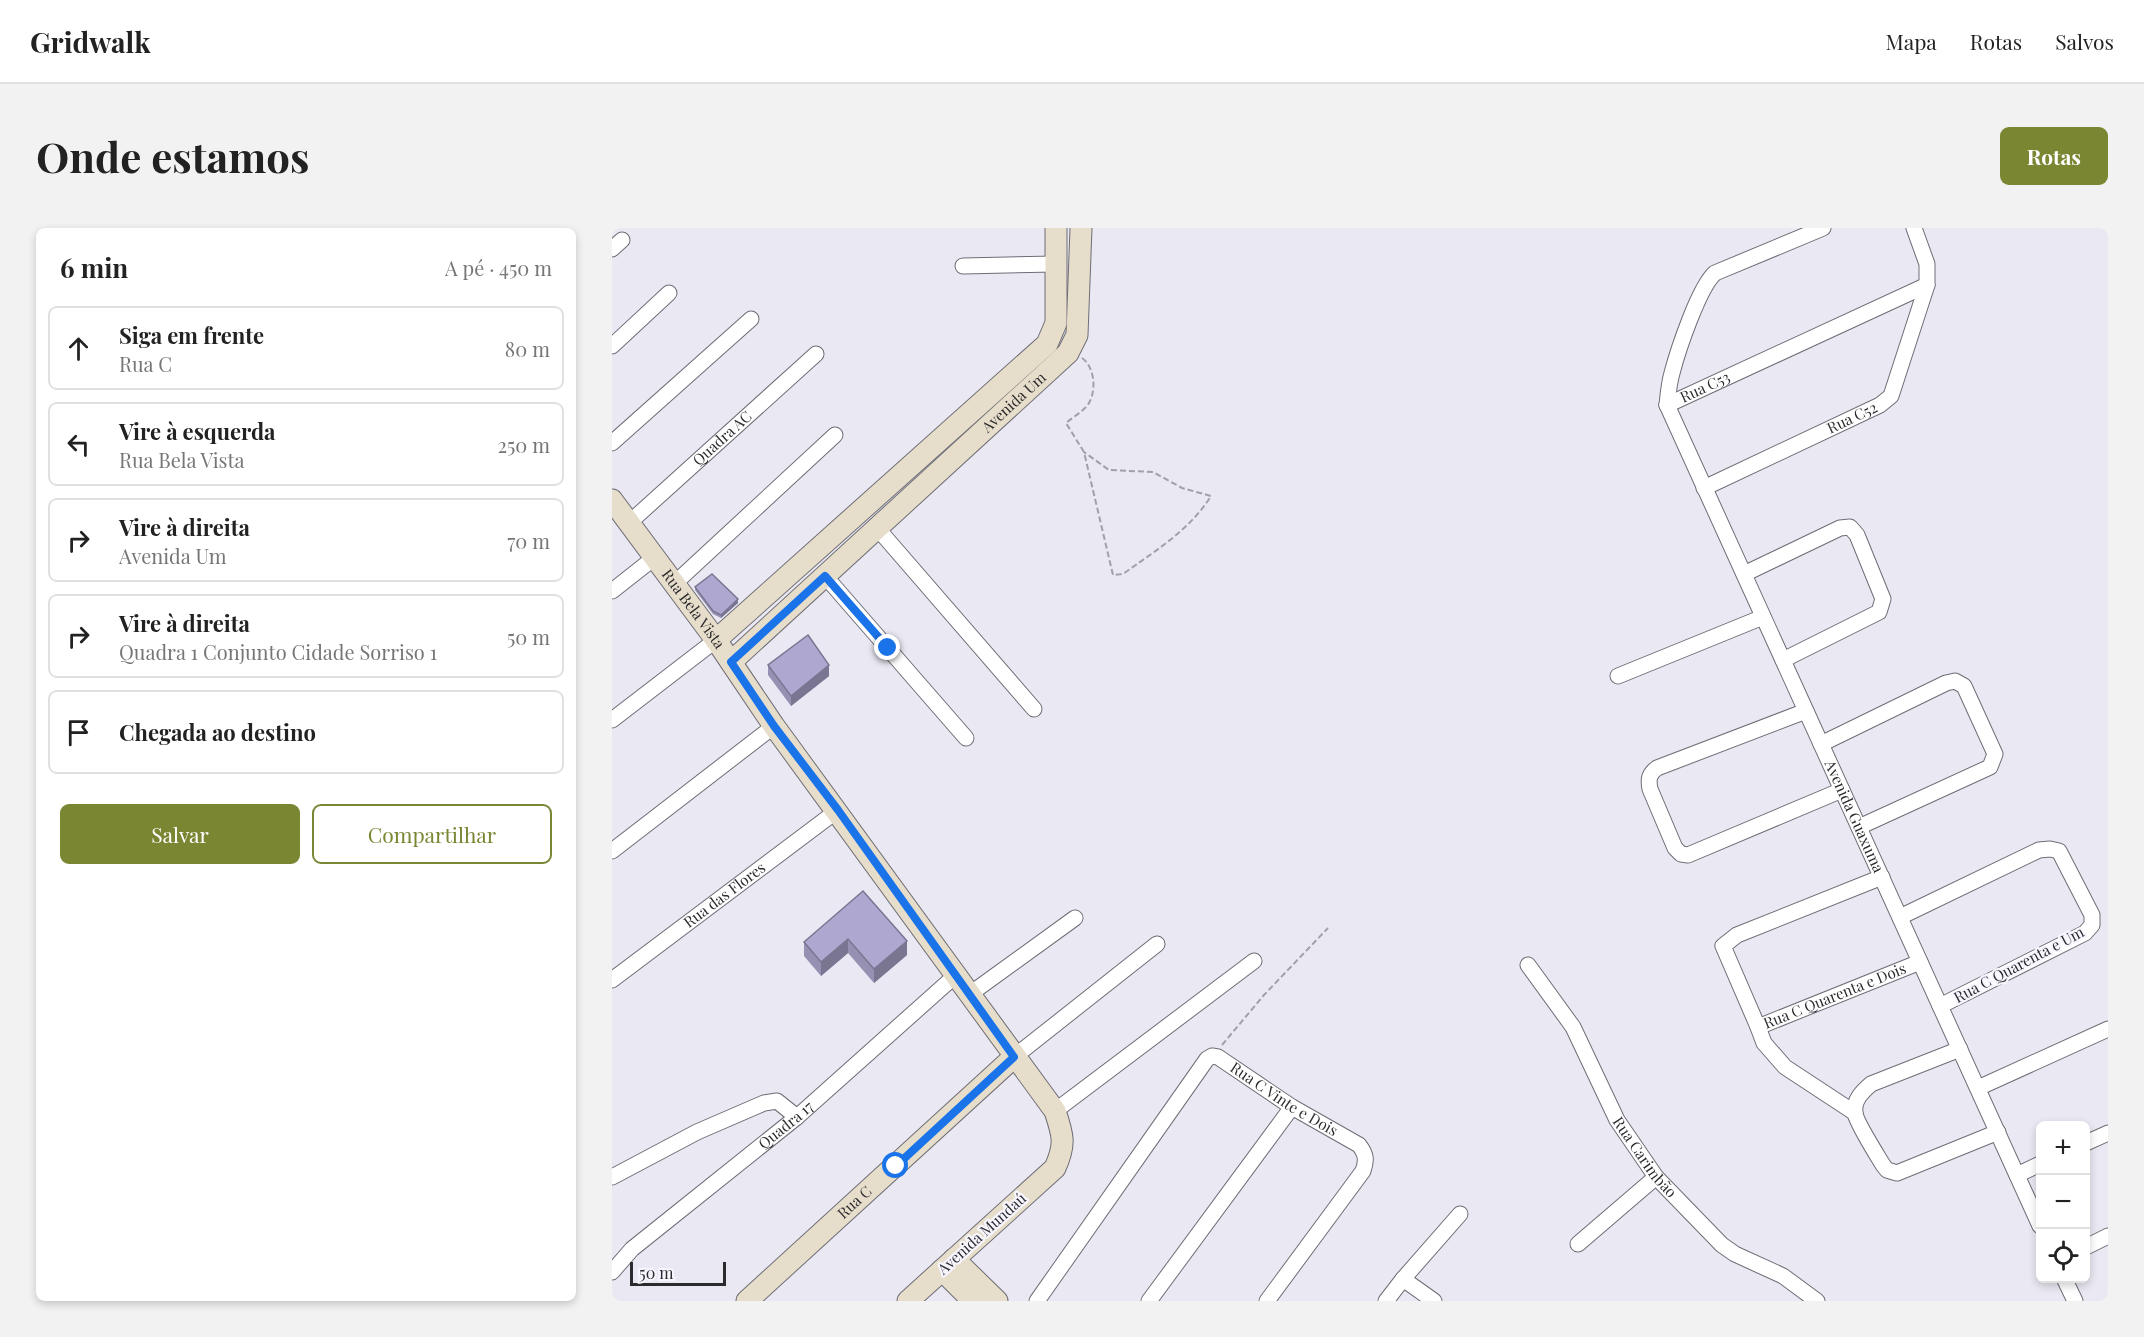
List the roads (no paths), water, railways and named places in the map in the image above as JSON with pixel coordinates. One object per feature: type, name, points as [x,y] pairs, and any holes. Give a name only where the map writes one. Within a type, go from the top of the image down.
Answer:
[{"type":"street","name":"Avenida Um","points":[[710,633],[735,623],[1047,344],[1056,322],[1056,228]]},
{"type":"street","name":"Avenida Um","points":[[731,662],[1068,353],[1077,335],[1081,228]]},
{"type":"street","name":"Rua C53","points":[[1667,405],[1672,373],[1707,280],[1715,273],[1823,228]]},
{"type":"street","points":[[1914,228],[1927,264],[1927,285]]},
{"type":"street","points":[[963,266],[1056,264]]},
{"type":"street","name":"Rua C53","points":[[1667,405],[1927,285]]},
{"type":"street","name":"Rua C52","points":[[1704,488],[1880,405],[1891,396],[1927,285]]},
{"type":"street","points":[[612,346],[669,293]]},
{"type":"street","points":[[612,443],[751,319]]},
{"type":"street","name":"Quadra AC","points":[[629,523],[816,354]]},
{"type":"street","name":"Avenida Guaxuma","points":[[1667,405],[2036,1217]]},
{"type":"street","points":[[674,584],[835,435]]},
{"type":"street","name":"Rua Bela Vista","points":[[612,500],[1055,1111],[1063,1134],[1062,1152],[1055,1167]]},
{"type":"street","points":[[849,520],[872,534],[1034,709]]},
{"type":"street","points":[[1744,574],[1840,528],[1850,527],[1857,535],[1883,599],[1879,612],[1783,660]]},
{"type":"street","points":[[612,591],[654,558]]},
{"type":"street","points":[[825,576],[966,738]]},
{"type":"street","points":[[1618,676],[1763,617]]},
{"type":"street","points":[[612,720],[710,633]]},
{"type":"street","points":[[1821,744],[1946,683],[1955,681],[1964,686],[1995,754],[1990,767],[1859,827]]},
{"type":"street","points":[[1806,711],[1657,768],[1652,772],[1648,780],[1650,789],[1675,848],[1681,854],[1688,855],[1842,790]]},
{"type":"street","points":[[612,851],[774,726]]},
{"type":"street","name":"Rua das Flores","points":[[612,980],[838,810]]},
{"type":"street","name":"Rua C Quarenta e Um","points":[[1900,917],[2039,850],[2050,849],[2059,851],[2092,915],[2092,925],[2085,933],[1940,1006]]},
{"type":"street","name":"Rua C Quarenta e Dois","points":[[1882,877],[1737,935],[1723,946],[1758,1027],[1920,962]]},
{"type":"street","points":[[970,994],[1075,918]]},
{"type":"street","points":[[1014,1057],[1157,944]]},
{"type":"street","points":[[1055,1111],[1254,960]]},
{"type":"street","name":"Rua Carimbão","points":[[1528,965],[1573,1027],[1617,1120],[1656,1177],[1722,1245],[1735,1254],[1783,1276],[1817,1301]]},
{"type":"street","name":"Quadra 17","points":[[612,1272],[633,1249],[796,1117],[956,975]]},
{"type":"street","points":[[1758,1027],[1764,1043],[1785,1067],[1855,1113],[1887,1170],[1897,1173],[1998,1132]]},
{"type":"street","points":[[1978,1088],[2108,1029]]},
{"type":"street","points":[[1855,1113],[1856,1101],[1871,1084],[1960,1048]]},
{"type":"street","name":"Rua C Vinte e Dois","points":[[1036,1301],[1207,1059],[1212,1056],[1218,1057],[1292,1107],[1359,1145],[1365,1153],[1366,1163],[1363,1171],[1268,1301]]},
{"type":"street","name":"Rua C","points":[[747,1301],[1014,1057]]},
{"type":"street","points":[[612,1177],[697,1132],[764,1103],[777,1101],[796,1117]]},
{"type":"street","points":[[1149,1301],[1292,1107]]},
{"type":"street","points":[[2090,1141],[2108,1133]]},
{"type":"street","points":[[2017,1175],[2036,1166]]},
{"type":"street","name":"Avenida Mundaú","points":[[911,1299],[1055,1167]]},
{"type":"street","points":[[1578,1244],[1656,1177]]},
{"type":"street","points":[[1386,1301],[1460,1214]]},
{"type":"street","points":[[2090,1245],[2108,1236]]},
{"type":"street","points":[[948,1264],[973,1301]]},
{"type":"street","points":[[948,1264],[997,1301]]},
{"type":"street","points":[[1403,1279],[1434,1301]]},
{"type":"street","points":[[2066,1283],[2075,1301]]}]
